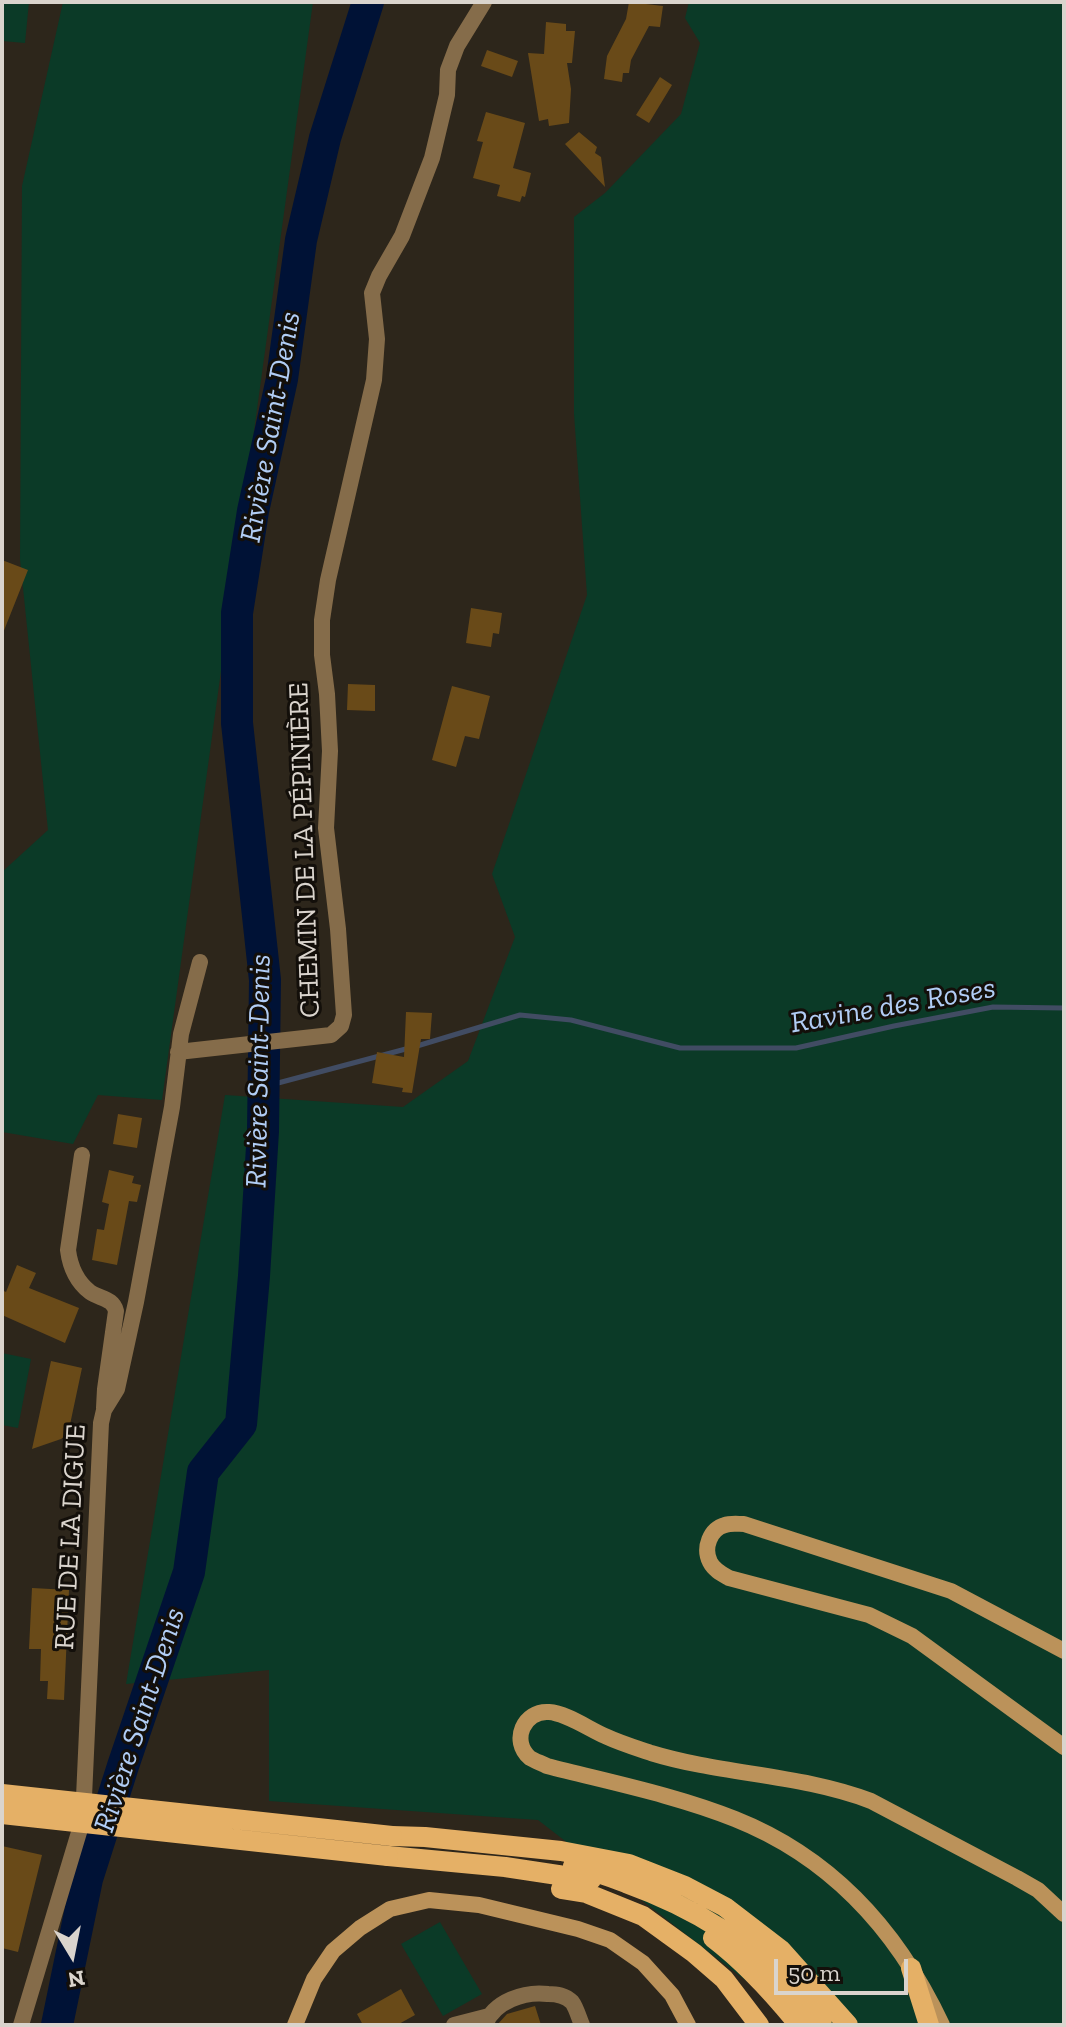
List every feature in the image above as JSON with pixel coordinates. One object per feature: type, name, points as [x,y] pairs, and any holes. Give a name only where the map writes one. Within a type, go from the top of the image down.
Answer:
[{"type":"main road","points":[[1064,1651],[951,1591],[744,1524],[726,1524],[715,1530],[709,1539],[709,1561],[729,1578],[869,1615],[912,1636],[1064,1747]]},
{"type":"main road","points":[[942,2025],[884,1927],[841,1883],[808,1858],[735,1819],[531,1759],[523,1750],[520,1739],[521,1729],[527,1720],[536,1714],[556,1713],[608,1738],[653,1754],[818,1785],[871,1801],[1038,1890],[1064,1914]]},
{"type":"main road","points":[[2,1794],[390,1846],[592,1881],[654,1902],[695,1925],[730,1952],[775,1994],[799,2025]]},
{"type":"main road","points":[[2,1814],[390,1846],[513,1852],[587,1869],[656,1894],[706,1918],[748,1948],[785,1981],[822,2025]]},
{"type":"main road","points":[[390,1846],[441,1838],[561,1851],[629,1864],[685,1886],[725,1907],[781,1950],[848,2025]]},
{"type":"main road","points":[[390,1846],[586,1893],[643,1916],[724,1979],[759,2025]]},
{"type":"main road","points":[[295,2025],[314,1979],[333,1951],[360,1928],[390,1909],[429,1900],[479,1905],[610,1940],[643,1963],[672,1995],[688,2025]]},
{"type":"main road","points":[[911,1968],[929,2025]]},
{"type":"street","name":"CHEMIN DE LA PÉPINIÈRE","points":[[183,1052],[331,1035],[341,1026],[344,1015],[338,929],[326,828],[330,751],[322,620],[328,580],[374,380],[377,339],[372,293],[402,236],[432,158],[447,95],[448,70],[457,46],[484,2]]},
{"type":"street","name":"RUE DE LA DIGUE","points":[[21,2025],[83,1819],[101,1423],[104,1410],[117,1389],[136,1302],[200,962]]},
{"type":"street","points":[[82,1155],[68,1250],[79,1281],[87,1291],[112,1302],[116,1311],[104,1410]]},
{"type":"street","points":[[454,2025],[487,2020],[504,2003],[538,1992],[562,1995],[572,2002],[582,2025]]},
{"type":"green space","points":[[2,2],[29,2],[25,43],[2,41]]},
{"type":"green space","points":[[63,2],[313,2],[162,1100],[98,1095],[73,1144],[2,1132],[2,872],[48,830],[20,559],[22,186]]},
{"type":"green space","points":[[689,2],[1064,2],[1064,2025],[789,2025],[780,2007],[538,1820],[269,1801],[269,1670],[126,1684],[225,1095],[403,1107],[468,1061],[515,937],[492,874],[587,595],[574,414],[574,217],[605,193],[681,114],[700,43],[685,18]]},
{"type":"green space","points":[[2,1353],[31,1359],[18,1428],[2,1425]]},
{"type":"green space","points":[[440,1922],[482,1994],[443,2016],[401,1944]]},
{"type":"building","points":[[629,2],[663,6],[660,27],[649,26],[631,60],[629,73],[623,73],[622,82],[604,79],[607,56],[626,19]]},
{"type":"building","points":[[546,22],[566,24],[566,31],[575,31],[572,63],[567,63],[571,89],[569,123],[549,126],[548,119],[539,121],[528,53],[544,54]]},
{"type":"building","points":[[487,50],[518,61],[512,77],[481,66]]},
{"type":"building","points":[[660,77],[672,85],[649,123],[636,115]]},
{"type":"building","points":[[486,112],[525,123],[513,168],[531,173],[525,197],[522,196],[520,202],[497,196],[500,185],[473,178],[483,142],[477,141]]},
{"type":"building","points":[[579,132],[597,147],[595,153],[601,157],[605,187],[565,144]]},
{"type":"building","points":[[2,560],[28,570],[3,633],[2,633]]},
{"type":"building","points":[[471,608],[502,613],[499,634],[493,633],[491,647],[466,643]]},
{"type":"building","points":[[348,684],[375,685],[375,711],[347,710]]},
{"type":"building","points":[[452,686],[490,696],[479,739],[465,736],[456,767],[432,760]]},
{"type":"building","points":[[406,1012],[432,1013],[430,1039],[421,1039],[412,1093],[402,1092],[403,1088],[372,1083],[377,1052],[404,1057]]},
{"type":"building","points":[[118,1114],[142,1118],[137,1148],[113,1144]]},
{"type":"building","points":[[109,1170],[134,1176],[132,1183],[141,1185],[137,1202],[129,1201],[117,1265],[92,1260],[97,1229],[104,1230],[109,1204],[102,1202]]},
{"type":"building","points":[[17,1265],[36,1273],[29,1288],[79,1308],[65,1343],[2,1315],[2,1290],[6,1292]]},
{"type":"building","points":[[51,1361],[82,1368],[68,1434],[32,1449]]},
{"type":"building","points":[[32,1588],[69,1590],[64,1700],[47,1699],[48,1681],[40,1681],[41,1649],[29,1649]]},
{"type":"building","points":[[2,1846],[42,1855],[18,1952],[2,1948]]},
{"type":"building","points":[[401,1989],[415,2015],[397,2025],[363,2025],[357,2014]]},
{"type":"building","points":[[535,2006],[541,2025],[497,2025],[507,2014]]},
{"type":"waterway","name":"Rivière Saint-Denis","points":[[57,2025],[87,1879],[189,1572],[203,1472],[241,1424],[263,1131],[265,980],[237,723],[237,613],[253,511],[282,379],[301,240],[325,138],[368,2]]},
{"type":"waterway","name":"Ravine des Roses","points":[[263,1087],[520,1015],[571,1020],[680,1048],[796,1048],[993,1007],[1064,1008]]}]
